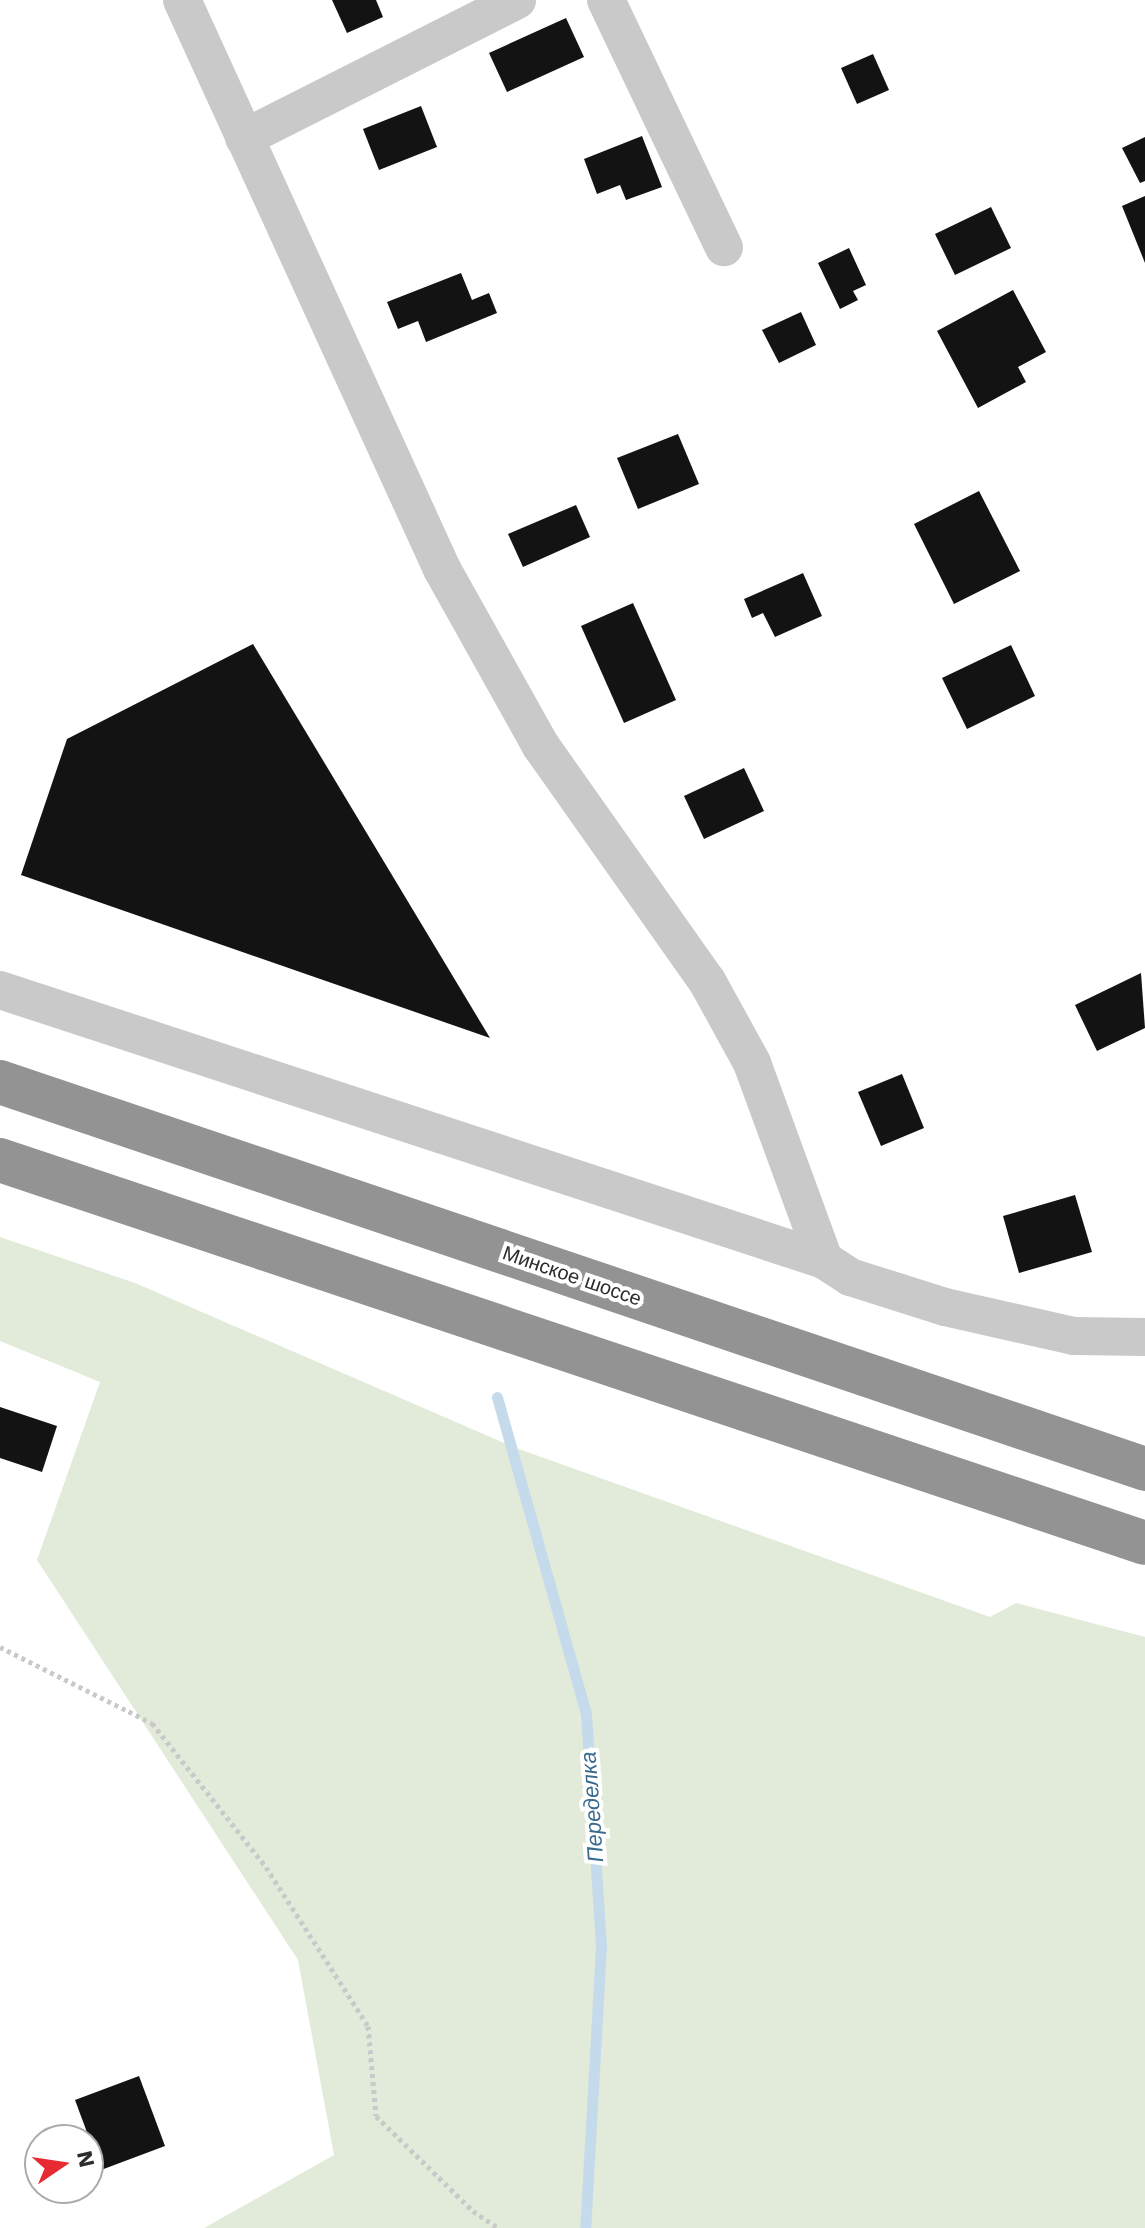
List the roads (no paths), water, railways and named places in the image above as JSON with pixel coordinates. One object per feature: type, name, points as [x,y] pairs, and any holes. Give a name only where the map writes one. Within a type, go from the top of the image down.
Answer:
[{"type":"highway","name":"Минское шоссе","points":[[0,1082],[1145,1469]]},
{"type":"highway","points":[[0,1160],[1145,1543]]},
{"type":"street","points":[[182,0],[487,654],[541,746],[707,981],[752,1063],[824,1260]]},
{"type":"street","points":[[244,138],[517,0]]},
{"type":"street","points":[[606,0],[724,247]]},
{"type":"street","points":[[0,990],[824,1260],[850,1277],[945,1307],[1074,1336],[1145,1337]]},
{"type":"waterway","name":"Переделка","points":[[497,1397],[586,1714],[601,1946],[585,2228]]}]
